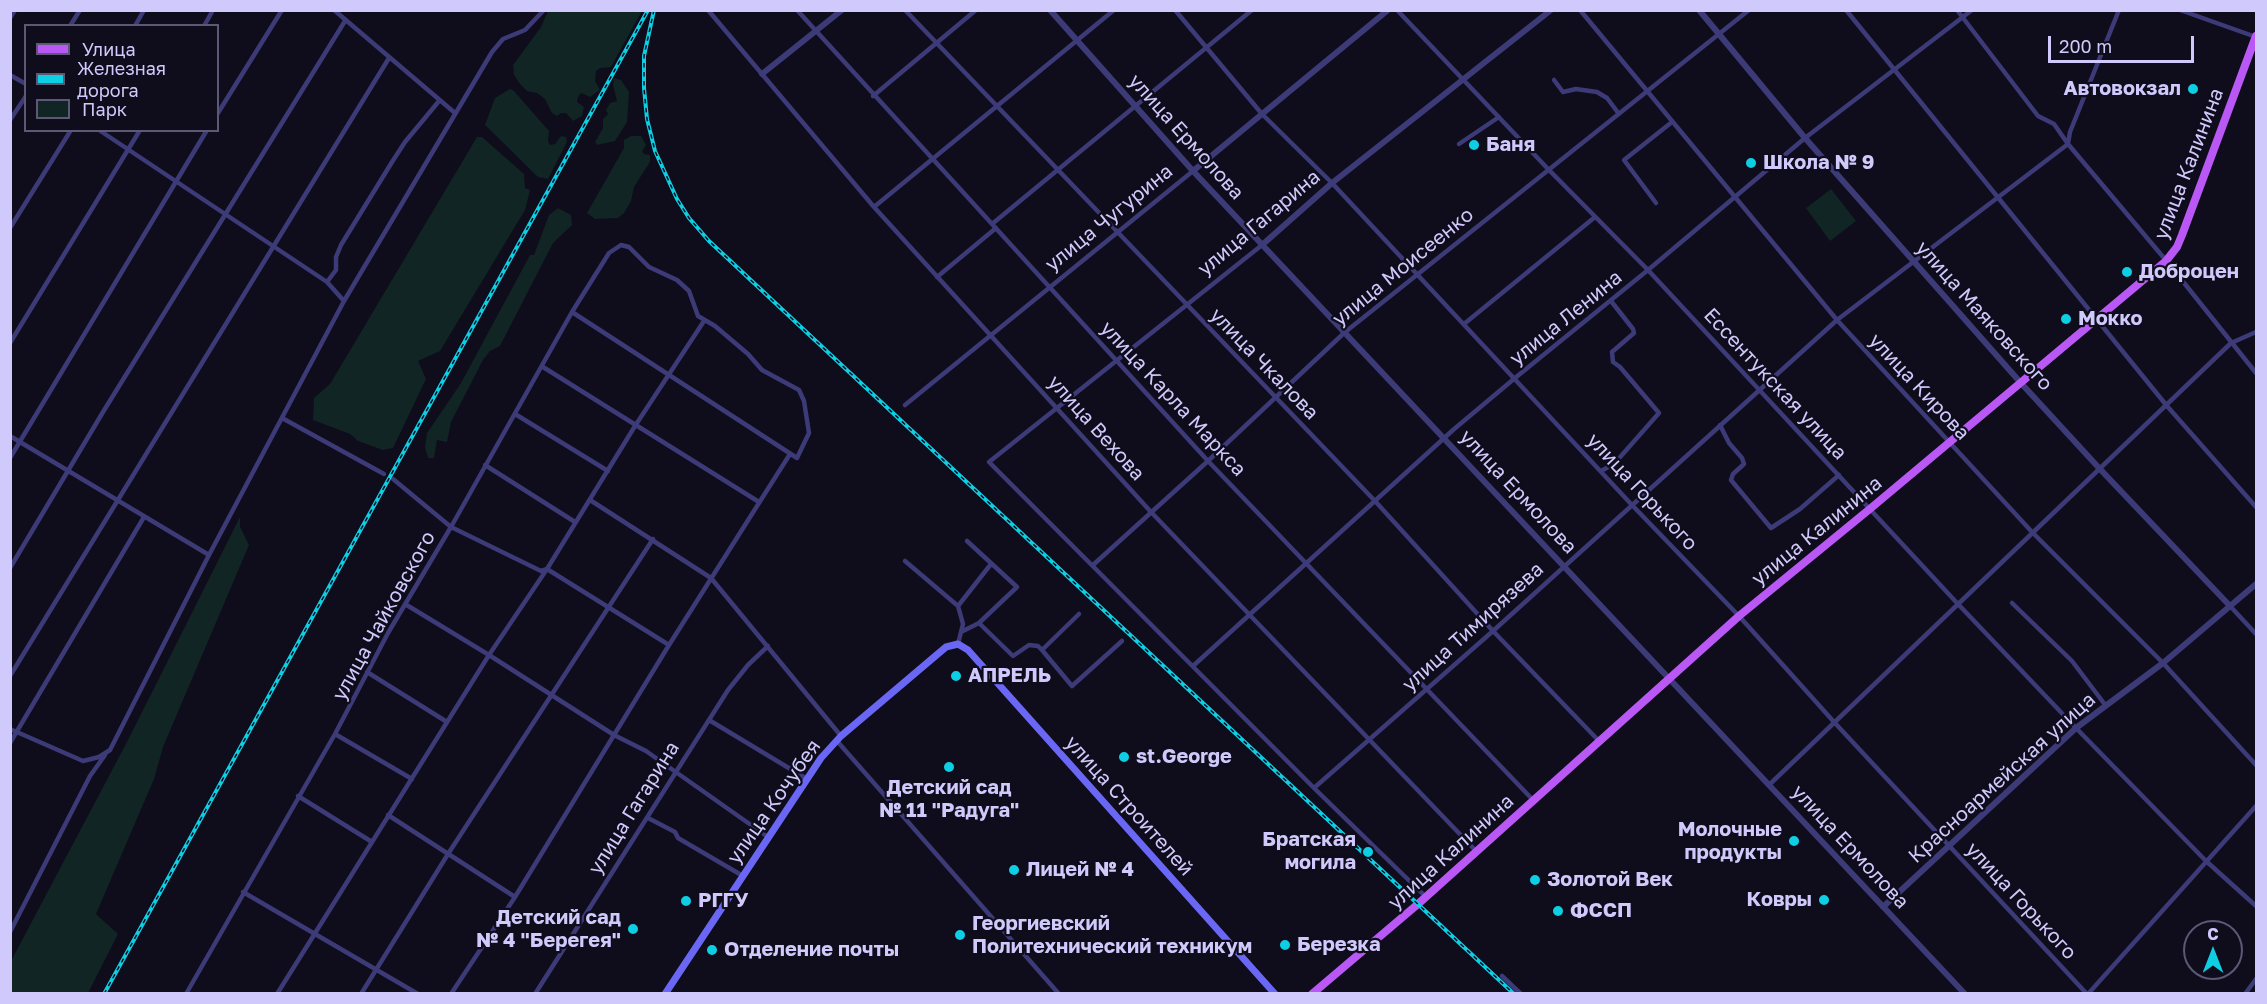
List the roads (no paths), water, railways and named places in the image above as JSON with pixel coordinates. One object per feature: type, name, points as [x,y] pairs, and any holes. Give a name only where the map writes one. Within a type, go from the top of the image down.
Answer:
[{"type":"main road","name":"улица Калинина","points":[[1312,993],[1477,852],[1739,616],[2166,261],[2182,236],[2255,42]]},
{"type":"main road","name":"улица Кочубея","points":[[665,993],[821,758],[839,738],[946,647],[958,644]]},
{"type":"main road","name":"улица Строителей","points":[[958,644],[968,650],[1275,993]]},
{"type":"street","points":[[10,18],[15,10]]},
{"type":"street","points":[[71,24],[80,10]]},
{"type":"street","points":[[136,24],[144,10]]},
{"type":"street","points":[[205,24],[213,10]]},
{"type":"street","points":[[219,111],[282,10]]},
{"type":"street","points":[[334,10],[455,113]]},
{"type":"street","points":[[10,932],[90,776],[116,740],[209,555],[344,301],[492,52],[502,39],[525,30],[544,10]]},
{"type":"street","name":"улица Вехова","points":[[708,10],[874,207],[1151,512],[1477,852]]},
{"type":"street","name":"улица Карла Маркса","points":[[796,10],[1209,461],[1534,801]]},
{"type":"street","points":[[762,74],[842,10]]},
{"type":"street","name":"улица Чкалова","points":[[905,10],[1375,501],[1493,631],[1599,741]]},
{"type":"street","points":[[873,96],[976,10]]},
{"type":"street","name":"улица Ермолова","points":[[1050,10],[1193,171],[1965,993]]},
{"type":"street","points":[[874,207],[1114,10]]},
{"type":"street","name":"улица Горького","points":[[1175,10],[1262,114],[1332,183],[1418,274],[2088,993]]},
{"type":"street","points":[[937,277],[1058,170],[1252,10]]},
{"type":"street","name":"улица Чугурина","points":[[905,405],[1388,10]]},
{"type":"street","name":"Ессентукская улица","points":[[1397,10],[1648,270],[2076,728],[2206,861],[2256,906]]},
{"type":"street","name":"улица Гагарина","points":[[1093,566],[989,462],[1262,245],[1332,183],[1551,10]]},
{"type":"street","name":"улица Кирова","points":[[1580,10],[1837,320],[2032,532],[2163,663],[2256,765]]},
{"type":"street","name":"улица Маяковского","points":[[1699,10],[1805,138],[2020,382],[2256,634]]},
{"type":"street","name":"улица Моисеенко","points":[[1093,566],[1209,461],[1344,333],[1749,10]]},
{"type":"street","points":[[1846,10],[2167,406],[2256,507]]},
{"type":"street","points":[[1958,10],[2038,116],[2054,124],[2256,373]]},
{"type":"street","name":"улица Ленина","points":[[1193,666],[1308,564],[1444,438],[1515,378],[1611,301],[1805,138],[1972,10]]},
{"type":"street","points":[[2068,144],[2070,132],[2119,10]]},
{"type":"street","points":[[2180,10],[2255,42]]},
{"type":"street","points":[[10,568],[103,412],[345,21]]},
{"type":"street","points":[[10,676],[389,58]]},
{"type":"street","points":[[10,75],[24,83]]},
{"type":"street","points":[[1554,80],[1563,92],[1576,89],[1597,92],[1607,99],[1619,114]]},
{"type":"street","points":[[10,120],[24,99]]},
{"type":"street","points":[[327,282],[336,270],[336,257],[340,245],[405,142],[439,101]]},
{"type":"street","points":[[1459,144],[1499,117]]},
{"type":"street","points":[[1656,203],[1624,160],[1672,122]]},
{"type":"street","points":[[10,228],[70,132]]},
{"type":"street","points":[[102,132],[327,282],[344,301]]},
{"type":"street","points":[[10,343],[139,132]]},
{"type":"street","points":[[10,458],[206,132]]},
{"type":"street","name":"улица Тимирязева","points":[[1314,788],[1493,631],[1837,320],[2068,144]]},
{"type":"street","points":[[1464,324],[1595,217]]},
{"type":"street","name":"улица Чайковского","points":[[186,993],[335,734],[405,604],[543,367],[572,312],[609,253],[621,245],[628,247],[649,267],[677,280],[689,291],[698,316],[704,321]]},
{"type":"street","points":[[1601,471],[1614,464],[1659,413],[1620,367],[1613,362],[1612,352],[1634,333],[1611,301]]},
{"type":"street","points":[[277,993],[489,655],[547,569],[635,426],[668,374],[704,321],[715,326],[748,354],[762,370],[799,390],[804,401],[809,433],[797,458],[790,454],[668,374],[572,312]]},
{"type":"street","points":[[1769,785],[2231,343],[2256,332]]},
{"type":"street","points":[[543,367],[759,502]]},
{"type":"street","points":[[515,414],[608,471]]},
{"type":"street","points":[[282,418],[384,474]]},
{"type":"street","points":[[1720,425],[1744,464],[1733,474],[1731,480],[1772,528],[1800,509],[1839,475]]},
{"type":"street","points":[[10,436],[209,555]]},
{"type":"street","points":[[451,993],[515,897],[669,645],[790,454]]},
{"type":"street","points":[[485,465],[575,522]]},
{"type":"street","points":[[393,479],[451,527],[541,571],[547,569],[669,645]]},
{"type":"street","points":[[590,500],[711,578],[768,646],[839,738],[1059,993]]},
{"type":"street","points":[[10,743],[144,517]]},
{"type":"street","points":[[361,993],[448,854],[653,539]]},
{"type":"street","points":[[961,632],[980,622],[1017,587],[967,541]]},
{"type":"street","points":[[905,561],[958,606],[963,624],[958,644]]},
{"type":"street","points":[[958,606],[991,564]]},
{"type":"street","points":[[1093,566],[1426,897]]},
{"type":"street","name":"Красноармейская улица","points":[[1883,907],[2076,728],[2163,663],[2256,584]]},
{"type":"street","points":[[2012,603],[2072,661],[2106,706]]},
{"type":"street","points":[[405,604],[552,694],[614,735],[646,751],[768,837]]},
{"type":"street","points":[[1042,650],[1079,614]]},
{"type":"street","points":[[980,622],[1013,656],[1029,645],[1038,646],[1072,686],[1122,641]]},
{"type":"street","name":"улица Гагарина","points":[[536,993],[728,690],[748,665],[768,646]]},
{"type":"street","points":[[367,672],[447,722]]},
{"type":"street","points":[[709,720],[807,778]]},
{"type":"street","points":[[10,729],[73,758],[86,760],[107,753]]},
{"type":"street","points":[[335,734],[412,779]]},
{"type":"street","points":[[86,760],[90,776]]},
{"type":"street","points":[[298,796],[372,842]]},
{"type":"street","points":[[2088,993],[2256,806]]},
{"type":"street","points":[[388,815],[515,897]]},
{"type":"street","points":[[648,818],[675,832],[678,838],[743,876]]},
{"type":"street","points":[[243,892],[418,993]]},
{"type":"street","points":[[1502,976],[1521,993]]},
{"type":"street","points":[[2245,993],[2256,979]]},
{"type":"railway","points":[[104,994],[648,10]]},
{"type":"railway","points":[[654,10],[644,56],[647,119],[655,151],[677,199],[689,218],[709,241],[1514,994]]},
{"type":"place","name":"Автовокзал","points":[[2193,89]]},
{"type":"place","name":"Баня","points":[[1474,145]]},
{"type":"place","name":"Школа № 9","points":[[1751,163]]},
{"type":"place","name":"Доброцен","points":[[2127,272]]},
{"type":"place","name":"Мокко","points":[[2066,319]]},
{"type":"place","name":"АПРЕЛЬ","points":[[956,676]]},
{"type":"place","name":"st.George","points":[[1124,757]]},
{"type":"place","name":"Детский сад № 11 \"Радуга\"","points":[[949,767]]},
{"type":"place","name":"Молочные продукты","points":[[1794,841]]},
{"type":"place","name":"Братская могила","points":[[1368,852]]},
{"type":"place","name":"Лицей № 4","points":[[1014,870]]},
{"type":"place","name":"Золотой Век","points":[[1535,880]]},
{"type":"place","name":"Ковры","points":[[1824,900]]},
{"type":"place","name":"РГГУ","points":[[686,901]]},
{"type":"place","name":"ФССП","points":[[1558,911]]},
{"type":"place","name":"Детский сад № 4 \"Берегея\"","points":[[633,929]]},
{"type":"place","name":"Георгиевский Политехнический техникум","points":[[960,935]]},
{"type":"place","name":"Березка","points":[[1285,945]]},
{"type":"place","name":"Отделение почты","points":[[712,950]]}]
